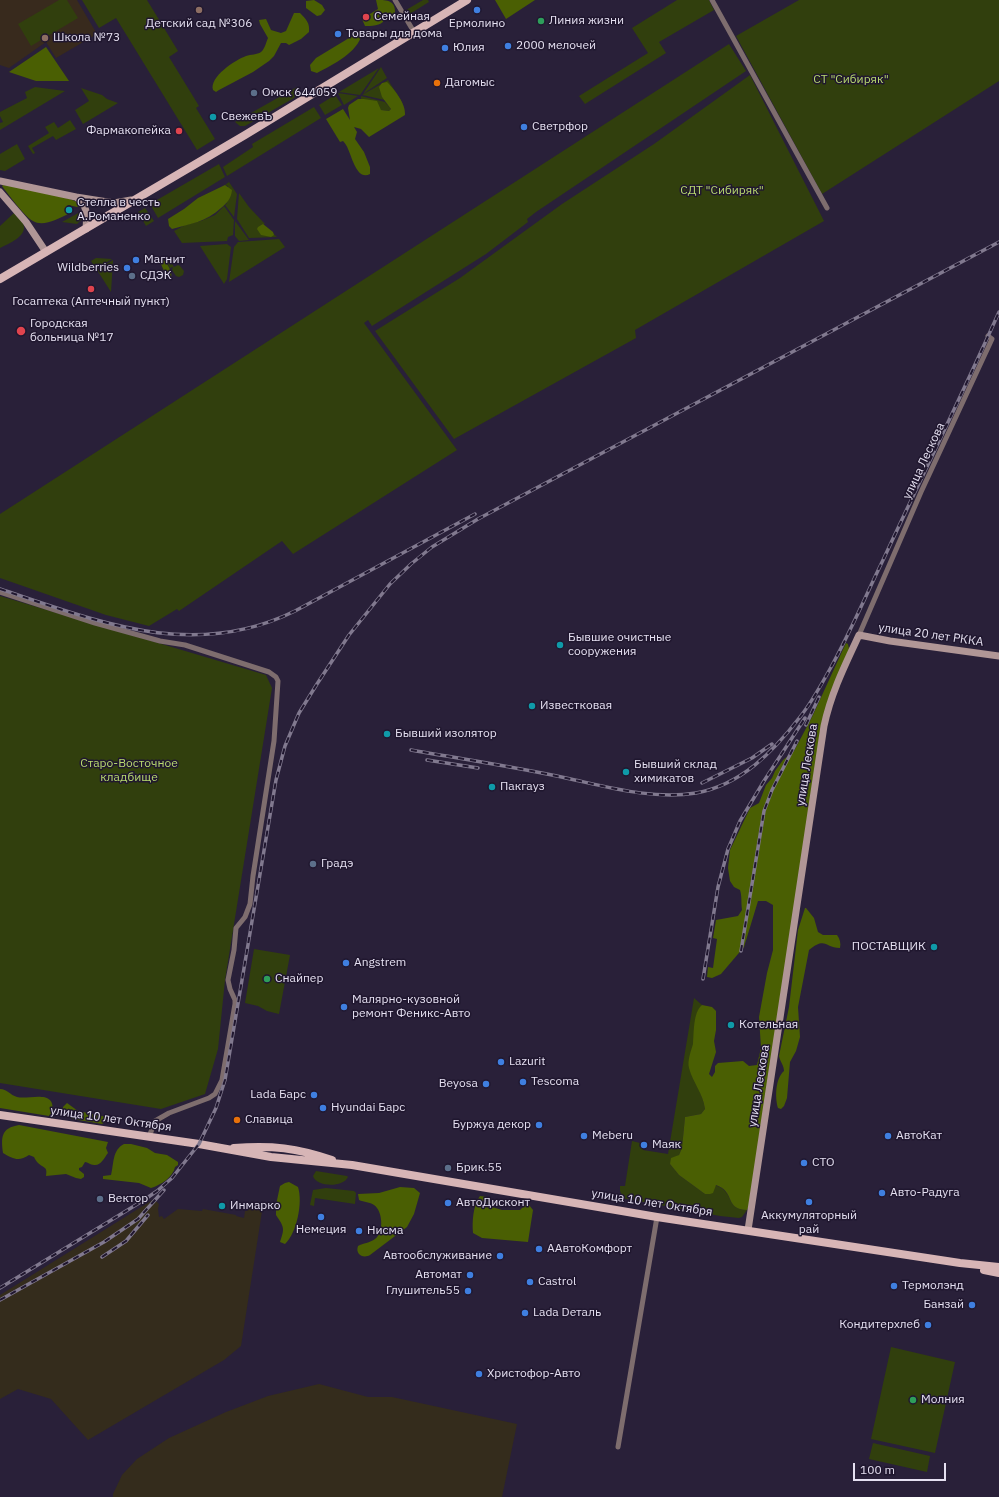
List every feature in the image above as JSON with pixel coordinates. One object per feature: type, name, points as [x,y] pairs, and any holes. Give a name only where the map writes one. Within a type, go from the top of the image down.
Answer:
[{"type":"main road","points":[[0,279],[258,128],[467,0]]},
{"type":"main road","points":[[0,181],[76,197],[114,203],[127,202],[137,199]]},
{"type":"main road","points":[[0,192],[26,222],[46,252]]},
{"type":"main road","points":[[76,197],[81,200],[85,206],[87,213],[86,228]]},
{"type":"main road","name":"улица 20 лет РККА","points":[[859,635],[890,641],[999,656]]},
{"type":"main road","name":"улица Лескова","points":[[748,1230],[824,726],[832,694],[859,635]]},
{"type":"main road","name":"улица 10 лет Октября","points":[[0,1115],[218,1148],[261,1146],[290,1148],[341,1163],[657,1217],[960,1263],[999,1267]]},
{"type":"main road","name":"улица 10 лет Октября","points":[[960,1263],[999,1273]]},
{"type":"street","points":[[395,0],[414,32]]},
{"type":"street","points":[[712,0],[827,208]]},
{"type":"street","name":"улица Лескова","points":[[859,635],[921,492],[990,345],[992,339],[988,336]]},
{"type":"street","points":[[0,592],[108,627],[185,645],[269,672],[276,677],[278,681],[274,741],[250,904],[245,917],[236,928],[234,950],[229,974],[228,985],[235,1000],[235,1004],[222,1080],[215,1094],[209,1098],[169,1113],[155,1121],[149,1137]]},
{"type":"street","points":[[618,1447],[657,1217]]},
{"type":"shaded area","name":"Школа №73","points":[[0,0],[77,0],[97,34],[56,58],[46,42],[9,68],[0,65]]},
{"type":"shaded area","points":[[154,1199],[159,1204],[159,1217],[162,1216],[164,1219],[178,1209],[202,1211],[203,1209],[236,1215],[244,1218],[248,1203],[263,1205],[241,1346],[224,1360],[88,1440],[51,1399],[18,1389],[0,1399],[0,1295]]},
{"type":"shaded area","points":[[319,1384],[368,1397],[392,1397],[517,1424],[502,1497],[113,1497],[122,1475],[137,1459],[169,1438],[226,1412],[268,1396]]},
{"type":"green space","points":[[59,0],[67,0],[78,18],[31,46],[18,24]]},
{"type":"green space","points":[[82,0],[147,0],[178,51],[169,57],[199,106],[196,108],[215,139],[197,150],[116,18],[99,28]]},
{"type":"green space","points":[[314,0],[322,5],[325,10],[321,15],[317,16],[306,8],[306,1]]},
{"type":"green space","points":[[376,0],[384,0],[393,4],[395,15],[392,16],[386,12],[384,13],[383,22],[376,25],[365,26],[362,19],[378,9]]},
{"type":"green space","points":[[423,0],[428,0],[429,2],[408,15],[406,10]]},
{"type":"green space","points":[[495,0],[535,0],[506,19]]},
{"type":"green space","points":[[677,0],[709,0],[714,10],[659,42],[666,53],[585,104],[579,96],[648,53],[632,28]]},
{"type":"green space","name":"СТ \"Сибиряк\"","points":[[799,0],[999,0],[999,81],[822,194],[736,36]]},
{"type":"green space","points":[[294,13],[300,13],[306,19],[309,26],[309,32],[301,39],[289,45],[286,43],[281,43],[274,56],[253,72],[216,92],[213,90],[215,80],[230,65],[241,58],[259,53],[264,49],[268,38],[259,20],[266,19],[271,30],[281,33],[286,31]]},
{"type":"green space","points":[[359,32],[362,34],[359,41],[344,57],[317,73],[311,71],[310,65],[316,58]]},
{"type":"green space","points":[[729,44],[746,71],[536,212],[527,219],[528,222],[486,254],[372,326],[368,320],[364,323],[457,450],[293,554],[282,541],[179,611],[177,609],[149,626],[106,615],[0,578],[0,514]]},
{"type":"green space","points":[[46,47],[69,81],[36,81],[9,72]]},
{"type":"green space","points":[[381,67],[387,78],[363,94]]},
{"type":"green space","points":[[379,68],[360,95],[339,92]]},
{"type":"green space","name":"СДТ \"Сибиряк\"","points":[[750,75],[824,221],[635,330],[636,338],[454,439],[375,331],[460,278],[562,204],[654,144]]},
{"type":"green space","points":[[388,80],[402,102],[390,85],[382,97],[385,100],[362,95]]},
{"type":"green space","points":[[387,82],[402,102],[405,115],[369,137],[361,129],[354,127],[357,132],[355,139],[364,152],[370,167],[370,174],[365,175],[358,171],[348,148],[343,141],[340,142],[326,119],[343,109],[350,120],[349,105],[358,99],[377,101],[381,110],[389,111],[391,109],[382,97],[379,87],[382,83]]},
{"type":"green space","points":[[35,87],[65,91],[0,130],[0,123],[3,122],[0,112],[27,98],[25,92]]},
{"type":"green space","points":[[297,87],[297,92],[294,98],[245,126],[240,126],[235,122]]},
{"type":"green space","points":[[81,88],[102,95],[107,99],[118,103],[83,124],[75,110],[89,101]]},
{"type":"green space","points":[[338,93],[358,96],[344,105]]},
{"type":"green space","points":[[335,95],[342,105],[325,115],[319,105]]},
{"type":"green space","points":[[361,96],[385,102],[391,109],[389,111],[381,110],[364,99],[361,99]]},
{"type":"green space","points":[[314,107],[321,118],[227,176],[223,167],[253,147],[252,144]]},
{"type":"green space","points":[[70,120],[76,129],[56,140],[53,136],[32,148],[35,153],[33,154],[28,146],[49,133],[45,127],[54,122],[58,128]]},
{"type":"green space","points":[[17,144],[25,159],[5,171],[0,170],[0,154]]},
{"type":"green space","points":[[219,164],[225,177],[158,218],[150,204]]},
{"type":"green space","points":[[229,182],[237,194],[234,217],[225,205],[227,203],[228,186],[225,185]]},
{"type":"green space","points":[[225,185],[232,190],[231,196],[215,213],[191,224],[172,229],[169,226],[168,219],[198,198]]},
{"type":"green space","points":[[2,186],[56,195],[75,201],[81,205],[77,207],[68,205],[66,213],[68,214],[50,222],[37,223],[30,219],[12,200]]},
{"type":"green space","points":[[239,193],[249,207],[265,224],[263,224],[277,237],[249,238],[237,219]]},
{"type":"green space","points":[[224,206],[234,220],[233,235],[228,237],[227,241],[182,243],[174,231],[185,225],[201,221],[215,215]]},
{"type":"green space","points":[[145,208],[154,221],[146,226],[138,212]]},
{"type":"green space","points":[[80,212],[84,213],[82,219],[77,224],[62,222]]},
{"type":"green space","points":[[14,213],[23,223],[23,232],[17,239],[0,248],[0,226]]},
{"type":"green space","points":[[235,221],[249,240],[239,241],[235,236]]},
{"type":"green space","points":[[263,224],[273,232],[274,235],[271,237],[261,235],[257,229]]},
{"type":"green space","points":[[279,239],[285,247],[229,282],[234,247],[238,242]]},
{"type":"green space","points":[[227,244],[231,247],[227,279],[224,284],[200,246]]},
{"type":"green space","points":[[168,256],[174,267],[178,265],[184,271],[183,275],[179,277],[176,276],[172,270],[173,267],[170,268],[164,258]]},
{"type":"green space","points":[[96,258],[112,259],[96,269],[91,261]]},
{"type":"green space","points":[[163,259],[168,265],[171,278],[169,278],[162,266],[160,261]]},
{"type":"green space","points":[[113,260],[111,292],[97,270]]},
{"type":"green space","name":"Старо-Восточное кладбище","points":[[0,596],[266,675],[272,688],[225,980],[218,1049],[205,1094],[161,1109],[0,1083]]},
{"type":"green space","points":[[846,643],[848,644],[849,649],[829,699],[749,1206],[747,1210],[740,1209],[735,1207],[729,1196],[722,1188],[716,1185],[713,1193],[705,1194],[679,1175],[670,1164],[671,1158],[679,1155],[682,1148],[685,1117],[701,1114],[705,1109],[688,1062],[693,1044],[695,1018],[699,1008],[702,1005],[712,1007],[716,1011],[716,1030],[714,1041],[716,1052],[709,1074],[712,1077],[715,1072],[715,1066],[718,1063],[743,1061],[749,1066],[757,1065],[761,1048],[759,1017],[773,950],[773,905],[766,901],[758,901],[744,947],[721,974],[712,978],[707,977],[708,967],[713,968],[717,939],[713,938],[716,920],[738,916],[742,910],[740,890],[734,887],[730,881],[728,868],[730,850],[750,808],[759,803],[766,785],[772,778],[775,771],[783,760],[794,751],[812,717]]},
{"type":"green space","points":[[805,908],[814,918],[818,932],[823,935],[837,935],[840,941],[840,948],[835,948],[822,943],[809,950],[798,1007],[800,1037],[796,1051],[790,1062],[787,1098],[781,1109],[778,1108],[777,1104],[776,1089],[781,1074],[784,1071],[779,1056],[789,1007],[798,930]]},
{"type":"green space","name":"Снайпер","points":[[254,949],[290,955],[279,1014],[245,1003]]},
{"type":"green space","points":[[694,998],[702,1005],[698,1011],[696,1021],[694,1046],[696,1072],[705,1109],[701,1114],[685,1117],[682,1148],[679,1155],[670,1164],[679,1175],[705,1194],[715,1185],[721,1188],[726,1192],[735,1207],[747,1210],[742,1217],[739,1218],[720,1216],[627,1199],[623,1198],[620,1191],[620,1186],[625,1186],[632,1141],[644,1144],[643,1150],[668,1154]]},
{"type":"green space","points":[[0,1089],[22,1098],[46,1098],[50,1100],[52,1105],[52,1113],[49,1116],[0,1108]]},
{"type":"green space","points":[[67,1103],[78,1111],[107,1117],[108,1119],[102,1124],[73,1119],[62,1115],[63,1107]]},
{"type":"green space","points":[[19,1125],[108,1142],[106,1148],[108,1153],[99,1164],[93,1165],[85,1162],[82,1167],[79,1168],[79,1170],[84,1174],[84,1177],[81,1179],[66,1174],[46,1176],[46,1169],[36,1161],[34,1157],[29,1155],[16,1159],[3,1153],[2,1138],[4,1134],[9,1128]]},
{"type":"green space","points":[[124,1144],[147,1148],[155,1153],[167,1155],[178,1162],[178,1165],[166,1180],[151,1188],[139,1183],[103,1179],[103,1176],[111,1175],[115,1154]]},
{"type":"green space","points":[[316,1171],[348,1177],[341,1183],[330,1185],[324,1184],[315,1180],[313,1176]]},
{"type":"green space","points":[[289,1182],[298,1187],[300,1201],[296,1225],[293,1233],[285,1244],[280,1242],[283,1234],[283,1228],[276,1215],[276,1205],[280,1186]]},
{"type":"green space","points":[[400,1187],[414,1188],[420,1193],[414,1214],[407,1227],[370,1255],[360,1255],[357,1249],[358,1246],[373,1240],[378,1236],[381,1227],[381,1217],[374,1205],[359,1200],[358,1194],[379,1193]]},
{"type":"green space","points":[[326,1188],[354,1191],[356,1193],[355,1204],[315,1198],[314,1206],[310,1205],[313,1190]]},
{"type":"green space","points":[[480,1196],[487,1197],[492,1207],[502,1210],[520,1210],[525,1205],[529,1205],[533,1210],[528,1242],[482,1238],[473,1233],[474,1214],[476,1204]]},
{"type":"green space","name":"Молния","points":[[891,1347],[955,1362],[935,1453],[871,1439]]},
{"type":"green space","points":[[873,1443],[930,1456],[927,1472],[869,1459]]},
{"type":"railway","points":[[0,1288],[157,1191],[172,1178],[199,1144],[216,1108],[225,1080],[276,780],[285,746],[299,713],[317,684],[349,635],[390,584],[432,547],[478,519],[999,242]]},
{"type":"railway","points":[[411,750],[527,770],[614,789],[647,794],[680,795],[696,793],[712,789],[742,775],[779,743],[790,730],[812,699],[830,669],[858,614],[999,312]]},
{"type":"railway","points":[[0,589],[110,624],[147,631],[183,635],[220,633],[257,626],[295,611],[475,514]]},
{"type":"railway","points":[[806,725],[819,697]]},
{"type":"railway","points":[[703,979],[718,887],[728,849],[740,821],[805,718]]},
{"type":"railway","points":[[741,951],[764,811],[772,790],[797,741]]},
{"type":"railway","points":[[702,783],[752,758],[772,744]]},
{"type":"railway","points":[[427,760],[478,768]]},
{"type":"railway","points":[[0,1300],[104,1242],[138,1219],[164,1190]]},
{"type":"railway","points":[[102,1257],[126,1241],[148,1215]]},
{"type":"place","name":"Детский сад №306","points":[[199,10]]},
{"type":"place","name":"Ермолино","points":[[477,10]]},
{"type":"place","name":"Семейная","points":[[366,17]]},
{"type":"place","name":"Линия жизни","points":[[541,21]]},
{"type":"place","name":"Товары для дома","points":[[338,34]]},
{"type":"place","name":"Школа №73","points":[[45,38]]},
{"type":"place","name":"2000 мелочей","points":[[508,46]]},
{"type":"place","name":"Юлия","points":[[445,48]]},
{"type":"place","name":"Дагомыс","points":[[437,83]]},
{"type":"place","name":"Омск 644059","points":[[254,93]]},
{"type":"place","name":"СвежевЪ","points":[[213,117]]},
{"type":"place","name":"Светрфор","points":[[524,127]]},
{"type":"place","name":"Фармакопейка","points":[[179,131]]},
{"type":"place","name":"Стелла в честь А.Романенко","points":[[69,210]]},
{"type":"place","name":"Магнит","points":[[136,260]]},
{"type":"place","name":"Wildberries","points":[[127,268]]},
{"type":"place","name":"СДЭК","points":[[132,276]]},
{"type":"place","name":"Госаптека (Аптечный пункт)","points":[[91,289]]},
{"type":"place","name":"Городская больница №17","points":[[21,331]]},
{"type":"place","name":"Бывшие очистные сооружения","points":[[560,645]]},
{"type":"place","name":"Известковая","points":[[532,706]]},
{"type":"place","name":"Бывший изолятор","points":[[387,734]]},
{"type":"place","name":"Бывший склад химикатов","points":[[626,772]]},
{"type":"place","name":"Пакгауз","points":[[492,787]]},
{"type":"place","name":"Градэ","points":[[313,864]]},
{"type":"place","name":"ПОСТАВЩИК","points":[[934,947]]},
{"type":"place","name":"Angstrem","points":[[346,963]]},
{"type":"place","name":"Снайпер","points":[[267,979]]},
{"type":"place","name":"Малярно-кузовной ремонт Феникс-Авто","points":[[344,1007]]},
{"type":"place","name":"Котельная","points":[[731,1025]]},
{"type":"place","name":"Lazurit","points":[[501,1062]]},
{"type":"place","name":"Tescoma","points":[[523,1082]]},
{"type":"place","name":"Beyosa","points":[[486,1084]]},
{"type":"place","name":"Lada Барс","points":[[314,1095]]},
{"type":"place","name":"Hyundai Барс","points":[[323,1108]]},
{"type":"place","name":"Славица","points":[[237,1120]]},
{"type":"place","name":"Буржуа декор","points":[[539,1125]]},
{"type":"place","name":"Meberu","points":[[584,1136]]},
{"type":"place","name":"АвтоКат","points":[[888,1136]]},
{"type":"place","name":"Маяк","points":[[644,1145]]},
{"type":"place","name":"СТО","points":[[804,1163]]},
{"type":"place","name":"Брик.55","points":[[448,1168]]},
{"type":"place","name":"Авто-Радуга","points":[[882,1193]]},
{"type":"place","name":"Вектор","points":[[100,1199]]},
{"type":"place","name":"Аккумуляторный рай","points":[[809,1202]]},
{"type":"place","name":"АвтоДисконт","points":[[448,1203]]},
{"type":"place","name":"Инмарко","points":[[222,1206]]},
{"type":"place","name":"Немеция","points":[[321,1217]]},
{"type":"place","name":"Нисма","points":[[359,1231]]},
{"type":"place","name":"ААвтоКомфорт","points":[[539,1249]]},
{"type":"place","name":"Автообслуживание","points":[[500,1256]]},
{"type":"place","name":"Автомат","points":[[470,1275]]},
{"type":"place","name":"Castrol","points":[[530,1282]]},
{"type":"place","name":"Термолэнд","points":[[894,1286]]},
{"type":"place","name":"Глушитель55","points":[[468,1291]]},
{"type":"place","name":"Банзай","points":[[972,1305]]},
{"type":"place","name":"Lada Dеталь","points":[[525,1313]]},
{"type":"place","name":"Кондитерхлеб","points":[[928,1325]]},
{"type":"place","name":"Христофор-Авто","points":[[479,1374]]},
{"type":"place","name":"Молния","points":[[913,1400]]}]
